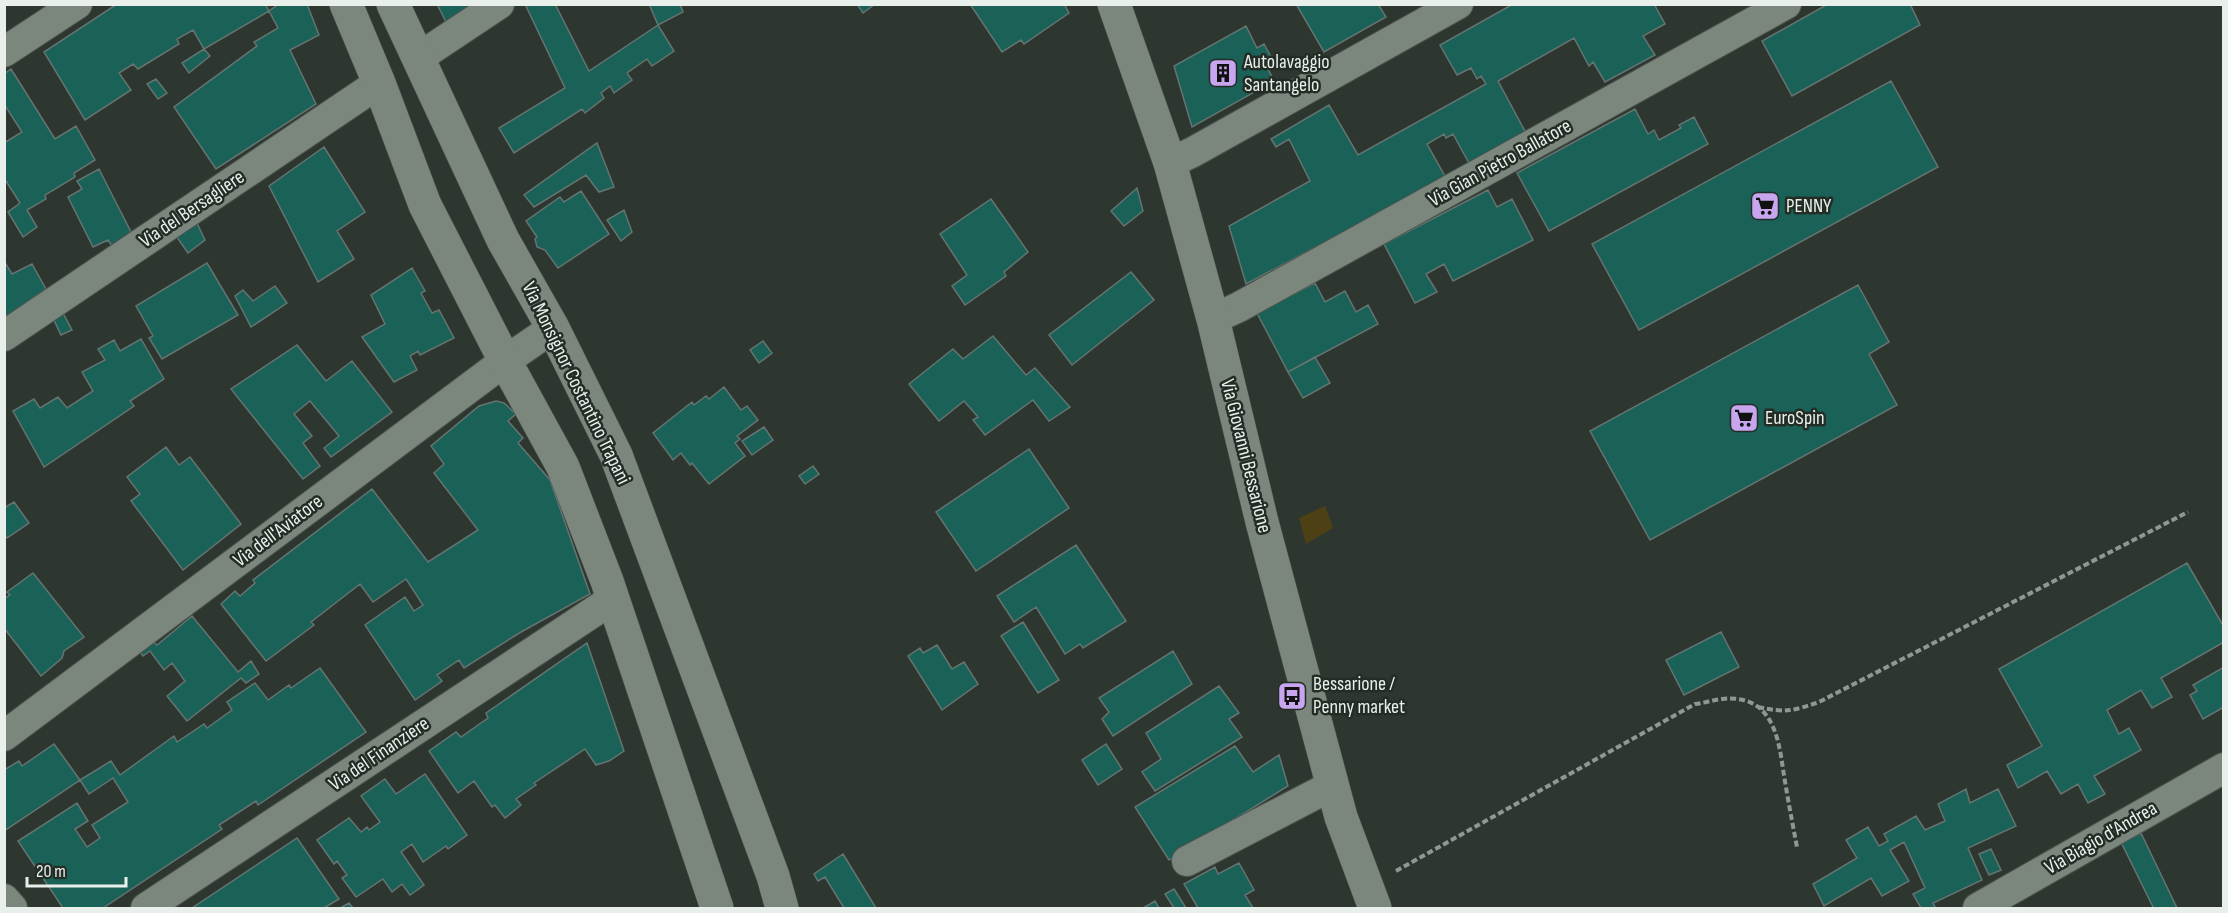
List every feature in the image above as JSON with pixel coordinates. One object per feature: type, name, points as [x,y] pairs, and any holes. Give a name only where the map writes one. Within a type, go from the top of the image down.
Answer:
[{"type":"street","points":[[4,52],[77,4]]},
{"type":"street","points":[[346,4],[379,83],[425,206],[563,467],[613,598],[717,909]]},
{"type":"street","name":"Via Monsignor Costantino Trapani","points":[[393,4],[503,240],[554,328],[616,455],[773,876],[782,909]]},
{"type":"street","points":[[418,58],[499,4]]},
{"type":"street","points":[[1170,163],[1458,4]]},
{"type":"street","name":"Via Gian Pietro Ballatore","points":[[1213,319],[1239,307],[1786,4]]},
{"type":"street","name":"Via Giovanni Bessarione","points":[[1121,8],[1170,163],[1213,319],[1262,522],[1341,817],[1370,897]]},
{"type":"street","name":"Via del Bersagliere","points":[[4,336],[379,83]]},
{"type":"street","name":"Via dell'Aviatore","points":[[4,736],[505,361],[554,328]]},
{"type":"street","name":"Via del Finanziere","points":[[146,909],[613,598]]},
{"type":"street","name":"Via Biagio d'Andrea","points":[[1978,909],[2223,768]]},
{"type":"street","points":[[1187,861],[1333,785]]},
{"type":"street","points":[[4,899],[12,909]]},
{"type":"path","points":[[1370,897],[1392,873],[1695,704],[1724,699],[1741,700],[1757,707],[1780,712],[1797,710],[1819,702],[2188,512]]},
{"type":"path","points":[[1757,707],[1772,722],[1779,743],[1797,847]]},
{"type":"shaded area","points":[[1325,506],[1333,528],[1306,544],[1299,518]]},
{"type":"building","points":[[117,4],[265,4],[269,11],[204,49],[193,30],[177,39],[179,44],[138,69],[133,64],[119,73],[131,90],[85,120],[44,52]]},
{"type":"building","points":[[279,4],[307,4],[319,35],[290,50],[316,104],[216,169],[174,107],[257,46],[254,42],[278,28],[269,11]]},
{"type":"building","points":[[437,4],[475,4],[447,24]]},
{"type":"building","points":[[525,4],[555,4],[589,71],[658,25],[674,51],[652,66],[647,59],[627,73],[632,80],[614,93],[610,86],[601,93],[604,98],[585,113],[582,109],[514,153],[499,128],[565,88]]},
{"type":"building","points":[[649,4],[680,4],[683,12],[658,25]]},
{"type":"building","points":[[857,4],[875,4],[863,13]]},
{"type":"building","points":[[970,4],[1064,4],[1069,13],[1024,44],[1021,40],[1002,52]]},
{"type":"building","points":[[1296,4],[1378,4],[1386,17],[1324,52]]},
{"type":"building","points":[[1513,4],[1654,4],[1665,24],[1643,36],[1655,55],[1605,82],[1593,62],[1589,66],[1574,38],[1498,81],[1526,133],[1470,165],[1453,134],[1446,138],[1444,134],[1427,144],[1446,178],[1246,284],[1229,226],[1310,181],[1289,139],[1276,147],[1271,139],[1329,105],[1358,155],[1486,84],[1481,76],[1477,79],[1471,68],[1457,75],[1440,45]]},
{"type":"building","points":[[1828,4],[1910,4],[1920,25],[1792,96],[1762,41]]},
{"type":"building","name":"Autolavaggio Santangelo","points":[[1246,26],[1257,48],[1264,44],[1271,57],[1264,61],[1274,81],[1192,127],[1174,66]]},
{"type":"building","points":[[204,49],[210,56],[189,73],[182,63]]},
{"type":"building","points":[[11,69],[55,139],[76,126],[95,160],[74,173],[75,177],[45,195],[46,199],[27,210],[37,227],[23,237],[8,212],[20,203],[4,178],[4,143],[22,132],[4,104],[4,74]]},
{"type":"building","points":[[156,79],[167,93],[158,99],[147,84]]},
{"type":"building","name":"PENNY","points":[[1891,81],[1938,167],[1639,330],[1592,244]]},
{"type":"building","points":[[1635,109],[1648,134],[1654,130],[1659,140],[1681,128],[1679,125],[1694,117],[1708,144],[1549,231],[1517,173]]},
{"type":"building","points":[[597,143],[614,187],[599,192],[586,175],[534,207],[524,195]]},
{"type":"building","points":[[324,147],[365,212],[337,231],[354,259],[318,282],[269,186]]},
{"type":"building","points":[[99,169],[131,232],[112,246],[108,240],[93,247],[68,197],[82,189],[77,181]]},
{"type":"building","points":[[1137,188],[1143,211],[1124,226],[1111,211]]},
{"type":"building","points":[[1488,190],[1497,207],[1512,199],[1533,240],[1453,281],[1444,264],[1426,274],[1437,292],[1415,303],[1384,244]]},
{"type":"building","points":[[581,191],[609,234],[558,268],[545,250],[537,247],[535,239],[537,237],[526,221],[560,197],[564,202]]},
{"type":"building","points":[[991,199],[1028,252],[1004,272],[1006,276],[965,305],[952,286],[967,275],[940,234]]},
{"type":"building","points":[[624,210],[632,232],[621,241],[607,220]]},
{"type":"building","points":[[196,221],[205,240],[188,253],[176,236]]},
{"type":"building","points":[[4,261],[12,274],[32,264],[46,289],[4,318]]},
{"type":"building","points":[[207,263],[238,315],[162,359],[149,338],[153,336],[136,306]]},
{"type":"building","points":[[412,268],[425,291],[421,293],[432,313],[439,310],[454,338],[420,355],[418,351],[410,356],[417,370],[394,382],[362,337],[385,324],[371,295]]},
{"type":"building","points":[[1131,272],[1154,300],[1072,365],[1049,335]]},
{"type":"building","points":[[1315,283],[1325,302],[1345,291],[1356,312],[1368,305],[1378,324],[1288,372],[1257,313]]},
{"type":"building","name":"EuroSpin","points":[[1858,285],[1889,342],[1869,354],[1897,405],[1650,540],[1590,431]]},
{"type":"building","points":[[275,286],[287,303],[251,327],[235,296],[243,290],[253,301]]},
{"type":"building","points":[[62,311],[72,330],[61,335],[52,316]]},
{"type":"building","points":[[993,336],[1026,375],[1035,368],[1070,407],[1049,421],[1033,400],[985,435],[973,420],[978,417],[964,401],[939,421],[909,384],[953,349],[963,359]]},
{"type":"building","points":[[141,339],[164,379],[130,401],[134,406],[44,467],[13,411],[34,399],[40,408],[58,397],[67,408],[93,391],[82,372],[105,360],[98,349],[114,340],[120,351]]},
{"type":"building","points":[[763,341],[772,353],[759,363],[750,350]]},
{"type":"building","points":[[297,345],[326,381],[352,361],[392,412],[331,457],[324,448],[339,436],[310,401],[294,414],[312,436],[303,443],[320,466],[303,479],[231,389]]},
{"type":"building","points":[[1315,357],[1330,383],[1303,398],[1288,372]]},
{"type":"building","points":[[724,387],[741,410],[747,406],[758,420],[737,436],[740,439],[735,443],[745,456],[709,484],[681,453],[673,460],[653,433],[692,402],[694,405],[706,396],[709,399]]},
{"type":"building","points":[[496,401],[504,403],[516,414],[508,421],[523,438],[518,443],[550,480],[590,594],[521,632],[464,668],[459,660],[437,675],[442,681],[415,700],[365,625],[405,597],[414,611],[423,605],[406,579],[373,602],[360,584],[311,622],[314,625],[266,661],[221,604],[235,591],[240,596],[255,583],[253,580],[372,489],[428,562],[478,530],[434,473],[444,464],[431,446],[479,406]]},
{"type":"building","points":[[764,427],[773,440],[752,455],[742,441]]},
{"type":"building","points":[[166,447],[179,465],[190,457],[241,524],[183,570],[131,501],[140,494],[127,477]]},
{"type":"building","points":[[1029,449],[1069,508],[976,571],[936,512]]},
{"type":"building","points":[[813,466],[819,474],[805,484],[799,476]]},
{"type":"building","points":[[14,502],[29,523],[7,538],[4,534],[4,508]]},
{"type":"building","points":[[1076,545],[1126,621],[1083,648],[1080,644],[1065,654],[1036,607],[1014,622],[997,596]]},
{"type":"building","points":[[2187,563],[2224,627],[2224,642],[2161,678],[2172,697],[2152,708],[2141,690],[2107,710],[2119,734],[2129,728],[2141,750],[2094,776],[2105,794],[2088,803],[2078,784],[2061,794],[2047,771],[2018,788],[2007,765],[2042,746],[1999,669]]},
{"type":"building","points":[[33,573],[84,637],[64,651],[62,658],[41,676],[4,628],[4,599],[10,595],[7,592]]},
{"type":"building","points":[[192,616],[238,672],[251,661],[259,674],[246,683],[241,678],[187,721],[167,696],[185,681],[172,663],[164,670],[150,651],[143,656],[138,649],[150,639],[157,645]]},
{"type":"building","points":[[1023,622],[1059,680],[1038,693],[1001,636]]},
{"type":"building","points":[[1721,632],[1739,667],[1684,695],[1666,660]]},
{"type":"building","points":[[587,643],[624,751],[609,761],[596,765],[585,749],[534,783],[536,785],[516,799],[521,805],[505,818],[495,805],[492,807],[474,781],[458,793],[429,751],[456,732],[461,737],[488,718],[486,713]]},
{"type":"building","points":[[937,645],[952,669],[964,662],[978,684],[942,710],[908,656],[920,648],[923,653]]},
{"type":"building","points":[[1173,651],[1192,684],[1113,736],[1102,719],[1109,712],[1099,698]]},
{"type":"building","points":[[2224,667],[2224,707],[2203,719],[2190,695],[2197,691],[2193,685]]},
{"type":"building","points":[[320,668],[366,732],[258,805],[256,801],[219,825],[222,829],[103,908],[63,908],[18,841],[77,803],[88,821],[75,829],[87,847],[100,838],[92,825],[128,802],[113,778],[89,794],[80,780],[111,761],[120,775],[174,736],[177,742],[204,724],[207,728],[232,710],[227,702],[255,683],[268,700],[289,685],[291,688]]},
{"type":"building","points":[[1219,686],[1239,713],[1229,719],[1242,737],[1155,791],[1142,772],[1161,759],[1146,733]]},
{"type":"building","points":[[54,744],[80,780],[4,831],[4,770],[19,761],[22,766]]},
{"type":"building","points":[[1106,744],[1122,769],[1098,785],[1082,760]]},
{"type":"building","points":[[1235,746],[1253,772],[1279,755],[1288,786],[1169,860],[1135,807]]},
{"type":"building","points":[[425,774],[467,835],[448,849],[446,846],[423,862],[412,844],[401,852],[424,885],[410,895],[402,884],[392,892],[383,879],[356,897],[342,878],[347,875],[337,861],[334,864],[317,840],[349,818],[361,832],[367,827],[369,830],[380,822],[361,796],[385,779],[396,794]]},
{"type":"building","points":[[1966,789],[1970,803],[1998,789],[2016,826],[1968,848],[1982,880],[1933,903],[1935,907],[1933,908],[1921,908],[1913,894],[1925,888],[1904,842],[1890,850],[1909,881],[1882,896],[1871,878],[1824,906],[1813,884],[1857,858],[1846,840],[1868,827],[1879,846],[1888,841],[1884,834],[1916,816],[1925,830],[1945,821],[1938,804]]},
{"type":"building","points":[[2141,833],[2177,908],[2150,908],[2153,907],[2121,842]]},
{"type":"building","points":[[297,838],[339,899],[324,908],[192,908]]},
{"type":"building","points":[[1991,849],[2001,870],[1989,875],[1979,854]]},
{"type":"building","points":[[843,854],[876,908],[844,908],[825,877],[818,881],[814,874]]},
{"type":"building","points":[[1239,863],[1254,890],[1245,895],[1253,908],[1198,908],[1184,884],[1215,867],[1218,874]]},
{"type":"building","points":[[1174,889],[1186,908],[1174,908],[1165,894]]},
{"type":"building","points":[[1155,901],[1159,908],[1143,908]]},
{"type":"building","points":[[349,903],[353,908],[340,908]]},
{"type":"place","name":"Autolavaggio Santangelo","points":[[1223,73]]},
{"type":"place","name":"PENNY","points":[[1765,206]]},
{"type":"place","name":"EuroSpin","points":[[1744,418]]},
{"type":"place","name":"Bessarione / Penny market","points":[[1292,696]]}]
